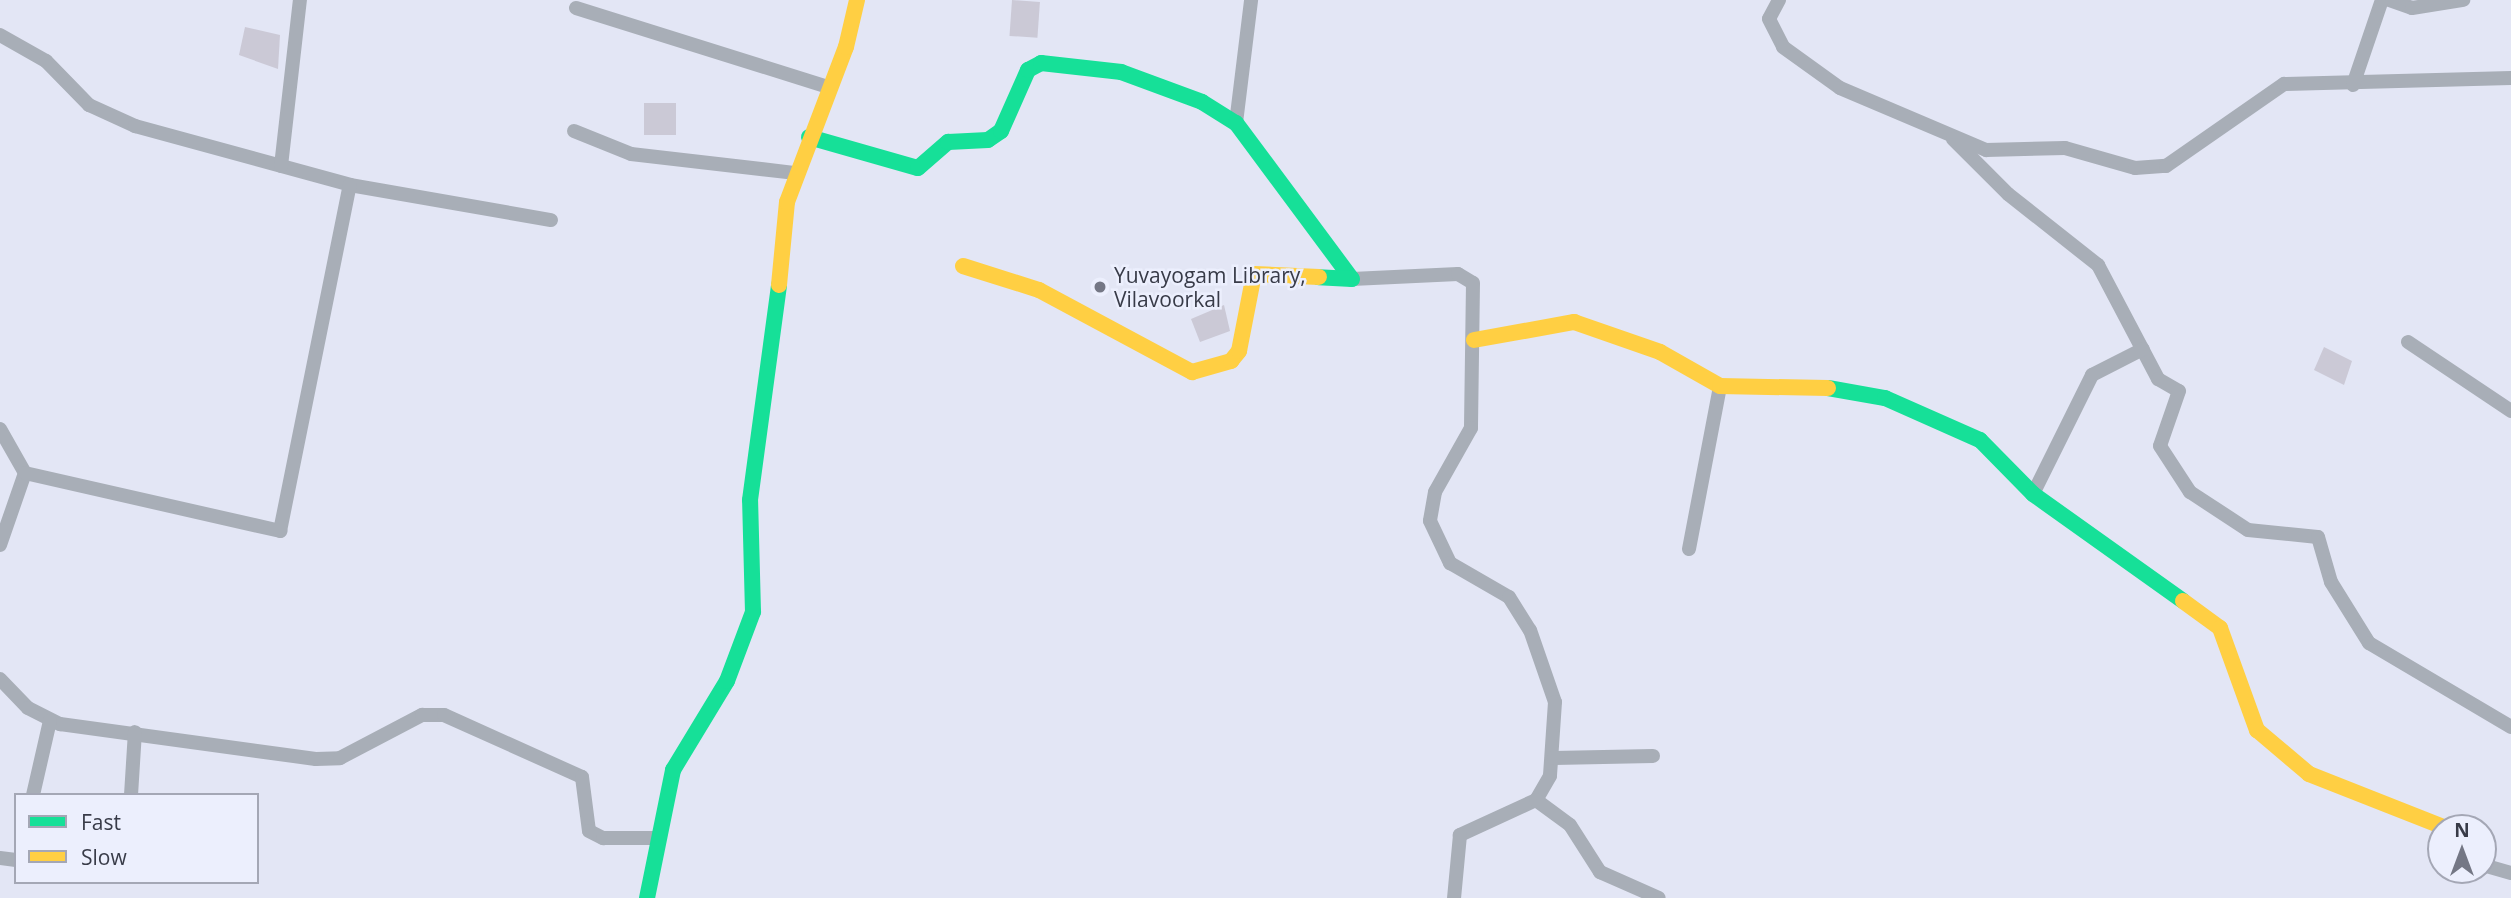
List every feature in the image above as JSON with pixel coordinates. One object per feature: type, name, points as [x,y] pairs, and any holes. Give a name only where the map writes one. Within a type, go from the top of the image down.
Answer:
[{"type":"street","points":[[281,166],[300,0]]},
{"type":"street","points":[[647,898],[656,838],[677,759],[727,681],[753,612],[750,500],[794,173],[831,89],[857,0]]},
{"type":"street","points":[[1236,123],[1251,0]]},
{"type":"street","points":[[1779,0],[1769,19],[1783,47],[1840,89],[1953,139],[1986,150],[2064,148],[2135,168],[2166,166],[2284,84],[2353,85],[2511,78]]},
{"type":"street","points":[[2353,85],[2382,0]]},
{"type":"street","points":[[2389,0],[2412,8],[2463,0]]},
{"type":"street","points":[[576,8],[831,89]]},
{"type":"street","points":[[0,35],[46,61],[89,105],[135,126],[350,185],[551,220]]},
{"type":"street","points":[[808,137],[918,168],[948,142],[988,140],[1001,131],[1028,69],[1054,62],[1154,81],[1236,123],[1352,279]]},
{"type":"street","points":[[574,131],[631,154],[794,173]]},
{"type":"street","points":[[1953,139],[2008,194],[2098,265],[2158,379],[2179,391],[2160,446],[2190,492],[2248,530],[2318,537],[2331,582],[2369,643],[2511,727]]},
{"type":"street","points":[[0,429],[25,473],[280,531],[350,185]]},
{"type":"street","points":[[963,266],[1039,290],[1179,370],[1192,372],[1231,362],[1239,351],[1254,274],[1352,279],[1467,276],[1473,282],[1471,428],[1435,492],[1430,521],[1450,563],[1509,597],[1530,630],[1555,702],[1554,758],[1536,800],[1460,835],[1454,898]]},
{"type":"street","points":[[1474,340],[1574,322],[1660,352],[1720,386],[1803,384],[1885,398],[1980,440],[2032,494],[2220,628],[2257,730],[2309,774],[2427,821]]},
{"type":"street","points":[[2408,342],[2511,411]]},
{"type":"street","points":[[2032,494],[2092,375],[2143,349]]},
{"type":"street","points":[[1689,550],[1720,386]]},
{"type":"street","points":[[0,545],[25,473]]},
{"type":"street","points":[[0,679],[50,721],[340,758],[392,725],[444,715],[582,776],[589,831],[603,838],[656,838]]},
{"type":"street","points":[[33,793],[50,721]]},
{"type":"street","points":[[131,793],[135,732]]},
{"type":"street","points":[[1554,758],[1653,756]]},
{"type":"street","points":[[1536,800],[1570,825],[1600,872],[1659,898]]},
{"type":"building","points":[[1012,0],[1040,2],[1037,38],[1009,36]]},
{"type":"building","points":[[245,27],[280,35],[278,69],[239,55]]},
{"type":"building","points":[[644,103],[676,103],[676,135],[644,135]]},
{"type":"building","points":[[1224,305],[1230,331],[1200,342],[1191,319]]},
{"type":"building","points":[[2324,347],[2352,361],[2344,385],[2314,370]]},
{"type":"traffic: fast","points":[[809,137],[918,168],[948,142],[988,140],[1001,131],[1028,70],[1041,63],[1121,72],[1202,102],[1236,123],[1352,279],[1319,277]]},
{"type":"traffic: fast","points":[[647,898],[673,770],[727,681],[753,612],[750,500],[779,285]]},
{"type":"traffic: fast","points":[[1828,388],[1885,398],[1980,440],[2033,494],[2183,601]]},
{"type":"traffic: slow","points":[[779,285],[787,202],[846,47],[857,0]]},
{"type":"traffic: slow","points":[[963,266],[1039,290],[1192,372],[1231,361],[1239,351],[1254,274],[1319,277]]},
{"type":"traffic: slow","points":[[1474,340],[1574,322],[1660,352],[1720,386],[1828,388]]},
{"type":"traffic: slow","points":[[2183,601],[2220,628],[2257,730],[2309,774],[2427,821]]},
{"type":"place","name":"Yuvayogam Library, Vilavoorkal","points":[[1100,287]]}]
